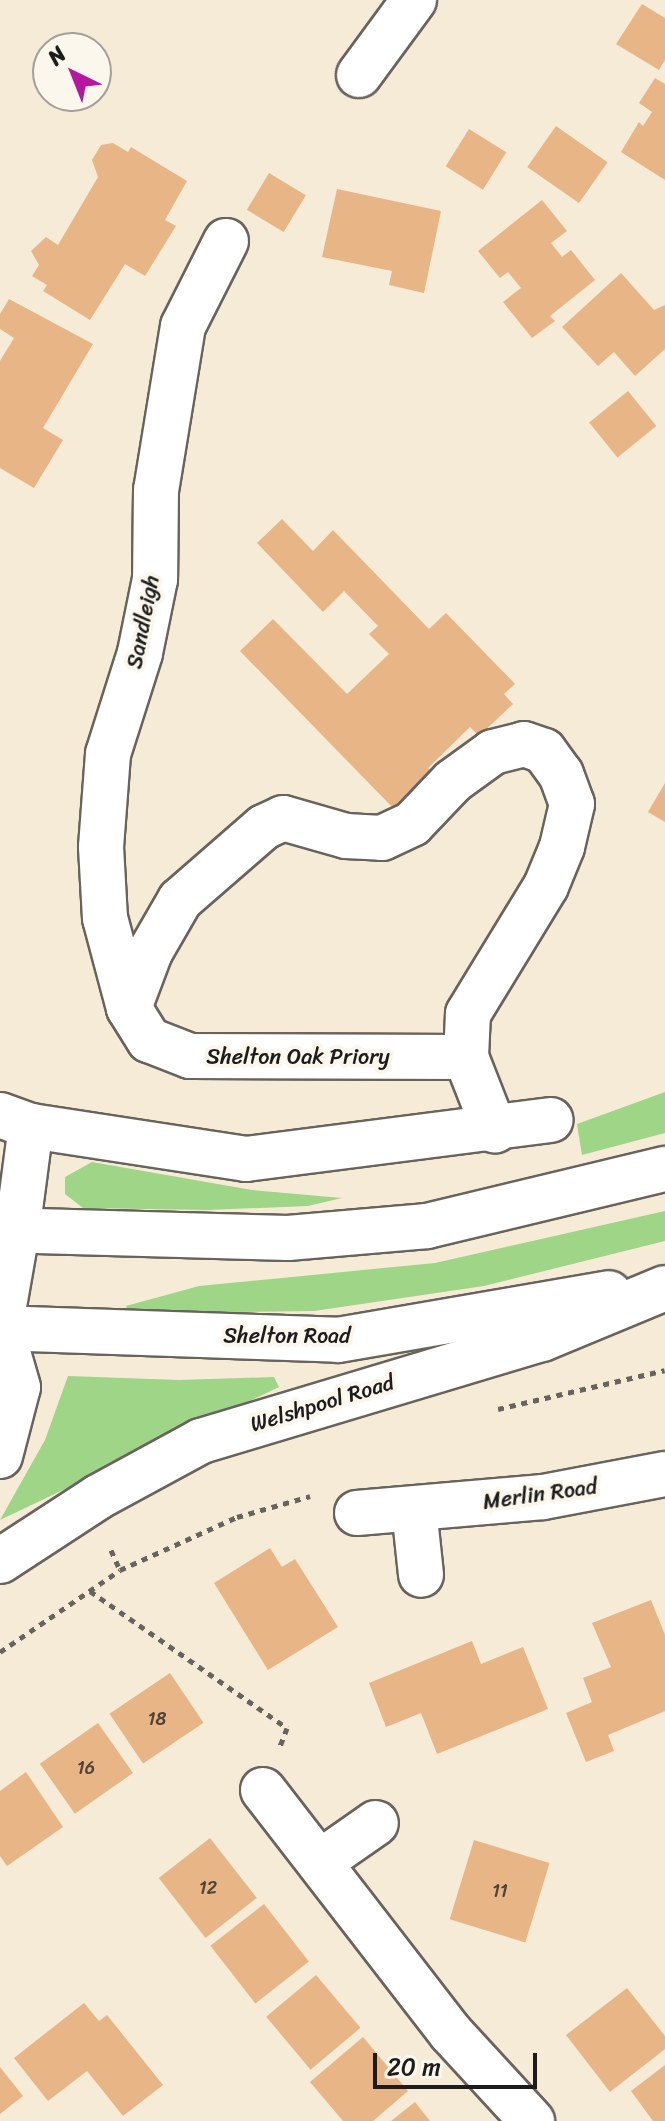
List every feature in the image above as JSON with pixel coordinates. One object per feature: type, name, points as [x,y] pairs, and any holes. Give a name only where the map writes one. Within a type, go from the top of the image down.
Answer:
[{"type":"main road","points":[[359,75],[414,0]]},
{"type":"main road","name":"Sandleigh","points":[[129,1008],[105,918],[101,847],[108,754],[140,653],[155,579],[156,490],[183,326],[226,241]]},
{"type":"main road","points":[[129,1008],[150,952],[180,900],[264,827],[283,818],[346,836],[382,838],[412,824],[453,781],[493,752],[524,744],[544,751],[561,774],[572,804],[546,886],[468,1014],[466,1057],[495,1131]]},
{"type":"main road","name":"Shelton Oak Priory","points":[[129,1008],[149,1040],[190,1056],[466,1057]]},
{"type":"main road","points":[[0,1456],[18,1387],[0,1328],[15,1121],[246,1159],[495,1131],[551,1120]]},
{"type":"main road","points":[[8,1231],[288,1238],[427,1226],[665,1169]]},
{"type":"main road","name":"Shelton Road","points":[[0,1328],[338,1340],[665,1286]]},
{"type":"main road","name":"Welshpool Road","points":[[0,1561],[98,1497],[201,1441],[542,1339],[665,1286]]},
{"type":"main road","name":"Merlin Road","points":[[357,1513],[543,1497],[665,1474]]},
{"type":"main road","points":[[414,1509],[421,1575]]},
{"type":"main road","points":[[263,1790],[451,2033],[532,2121]]},
{"type":"main road","points":[[320,1862],[376,1823]]},
{"type":"path","points":[[0,1652],[120,1570],[237,1517],[323,1493],[357,1513]]},
{"type":"path","points":[[90,1591],[287,1728],[263,1790]]},
{"type":"green space","points":[[665,1092],[665,1133],[582,1155],[577,1124]]},
{"type":"green space","points":[[92,1162],[252,1190],[342,1198],[308,1206],[207,1210],[83,1208],[65,1194],[65,1177]]},
{"type":"green space","points":[[665,1211],[665,1241],[484,1286],[314,1311],[129,1313],[126,1306],[199,1286],[435,1263]]},
{"type":"green space","points":[[68,1376],[179,1380],[274,1377],[279,1387],[0,1520],[45,1440]]},
{"type":"building","points":[[642,4],[665,18],[665,60],[659,70],[616,44]]},
{"type":"building","points":[[655,78],[665,84],[665,180],[621,152],[639,122],[643,126],[652,112],[639,103]]},
{"type":"building","points":[[556,126],[608,162],[579,203],[527,167]]},
{"type":"building","points":[[469,129],[506,152],[483,190],[446,166]]},
{"type":"building","points":[[113,143],[128,152],[131,147],[187,181],[165,220],[176,226],[145,276],[125,264],[90,320],[43,291],[47,285],[32,276],[39,265],[31,251],[46,237],[58,245],[98,177],[92,160],[101,145]]},
{"type":"building","points":[[269,173],[306,195],[284,232],[247,210]]},
{"type":"building","points":[[337,189],[441,211],[424,293],[389,285],[392,271],[322,257]]},
{"type":"building","points":[[542,200],[567,231],[551,243],[562,257],[571,250],[595,280],[550,316],[555,321],[532,338],[503,302],[521,288],[508,272],[500,278],[478,251]]},
{"type":"building","points":[[621,273],[654,310],[665,305],[665,349],[635,376],[614,352],[598,366],[562,327]]},
{"type":"building","points":[[9,299],[93,344],[43,428],[63,440],[34,488],[0,468],[0,361],[14,338],[0,329],[0,314]]},
{"type":"building","points":[[628,391],[656,426],[617,457],[589,422]]},
{"type":"building","points":[[282,519],[313,551],[333,530],[429,629],[446,613],[515,684],[504,694],[513,704],[479,736],[470,727],[428,768],[438,777],[399,814],[240,651],[273,619],[347,694],[389,654],[369,634],[378,626],[344,591],[323,612],[257,543]]},
{"type":"building","points":[[665,783],[665,822],[648,812]]},
{"type":"building","points":[[270,1548],[282,1567],[295,1559],[338,1627],[268,1670],[214,1583]]},
{"type":"building","points":[[651,1600],[665,1635],[665,1711],[608,1735],[614,1751],[586,1762],[566,1713],[592,1702],[583,1678],[611,1667],[592,1623]]},
{"type":"building","points":[[472,1641],[481,1664],[523,1647],[548,1709],[437,1754],[421,1713],[386,1727],[369,1683]]},
{"type":"building","points":[[170,1673],[204,1723],[143,1764],[109,1714]]},
{"type":"building","points":[[98,1723],[133,1773],[75,1814],[40,1764]]},
{"type":"building","points":[[26,1772],[63,1827],[7,1866],[0,1856],[0,1791]]},
{"type":"building","points":[[210,1838],[257,1898],[206,1938],[159,1878]]},
{"type":"building","points":[[474,1840],[550,1863],[525,1942],[450,1919]]},
{"type":"building","points":[[264,1904],[309,1962],[255,2003],[210,1946]]},
{"type":"building","points":[[316,1975],[360,2028],[311,2070],[266,2017]]},
{"type":"building","points":[[627,1988],[665,2036],[665,2049],[610,2092],[566,2035]]},
{"type":"building","points":[[84,2003],[99,2021],[107,2015],[163,2085],[123,2116],[87,2071],[48,2101],[14,2058]]},
{"type":"building","points":[[363,2037],[408,2091],[373,2121],[343,2121],[310,2082]]},
{"type":"building","points":[[665,2065],[665,2121],[653,2121],[631,2091]]},
{"type":"building","points":[[0,2067],[23,2096],[0,2114]]},
{"type":"building","points":[[415,2102],[430,2121],[391,2121]]}]
